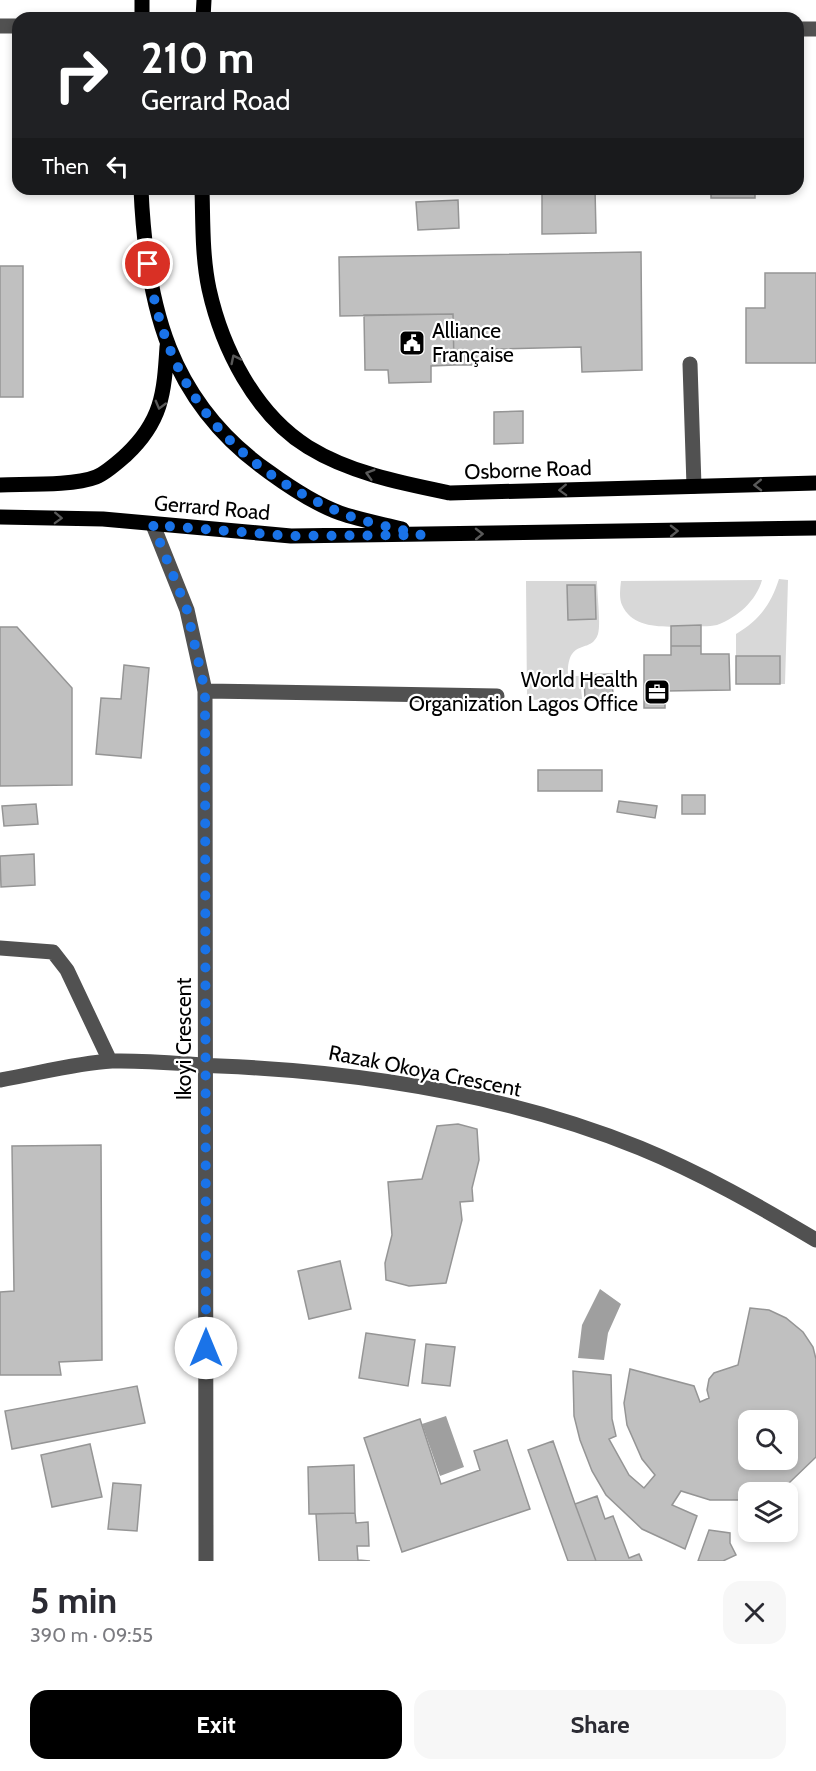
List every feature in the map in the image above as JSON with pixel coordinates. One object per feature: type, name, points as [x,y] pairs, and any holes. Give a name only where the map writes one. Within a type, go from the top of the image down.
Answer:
[{"type":"main road","points":[[141,195],[150,283],[167,347],[188,388],[217,430],[258,465],[292,489],[339,512],[421,535],[816,528]]},
{"type":"main road","name":"Osborne Road","points":[[202,195],[203,235],[209,289],[225,339],[243,377],[264,409],[290,434],[309,447],[352,468],[409,485],[450,493],[816,483]]},
{"type":"main road","points":[[0,485],[50,483],[96,477],[121,459],[145,437],[157,416],[164,390],[167,347]]},
{"type":"main road","name":"Gerrard Road","points":[[0,517],[103,519],[291,536],[421,535]]},
{"type":"street","points":[[690,364],[694,486]]},
{"type":"street","name":"Ikoyi Crescent","points":[[153,525],[187,610],[205,691],[206,1561]]},
{"type":"street","points":[[205,691],[497,696]]},
{"type":"street","points":[[0,948],[53,952],[67,970],[110,1061]]},
{"type":"street","name":"Razak Okoya Crescent","points":[[0,1080],[110,1061],[303,1070],[399,1083],[488,1100],[565,1122],[639,1148],[713,1182],[816,1240]]},
{"type":"shaded area","points":[[779,579],[788,580],[785,684],[780,684],[780,656],[736,656],[736,634],[763,611]]},
{"type":"shaded area","points":[[762,580],[755,595],[745,607],[732,618],[714,626],[661,626],[642,623],[627,613],[620,599],[621,581]]},
{"type":"shaded area","points":[[526,581],[597,581],[598,634],[590,644],[575,651],[569,664],[568,676],[580,676],[582,699],[527,700]]},
{"type":"shaded area","points":[[600,1289],[621,1304],[608,1333],[604,1360],[578,1358],[582,1325]]},
{"type":"shaded area","points":[[446,1416],[464,1467],[440,1476],[422,1424]]},
{"type":"building","points":[[542,195],[595,195],[596,233],[542,234]]},
{"type":"building","points":[[711,195],[755,195],[755,198],[711,198]]},
{"type":"building","points":[[458,200],[459,228],[418,230],[416,202]]},
{"type":"building","points":[[641,252],[642,370],[582,372],[581,347],[495,349],[473,365],[454,365],[453,314],[340,316],[339,257]]},
{"type":"building","points":[[0,266],[23,266],[23,397],[0,397]]},
{"type":"building","points":[[765,273],[816,273],[816,363],[746,363],[746,308],[765,308]]},
{"type":"building","points":[[453,314],[454,365],[431,366],[431,382],[389,383],[388,370],[365,370],[364,315]]},
{"type":"building","points":[[523,411],[523,443],[494,444],[494,412]]},
{"type":"building","points":[[567,585],[595,585],[596,619],[568,620]]},
{"type":"building","points":[[701,625],[701,646],[671,646],[671,626]]},
{"type":"building","points":[[0,627],[17,627],[72,688],[72,785],[0,786]]},
{"type":"building","points":[[671,646],[701,646],[701,654],[729,654],[730,690],[665,691],[665,708],[644,708],[644,655],[671,655]]},
{"type":"building","points":[[736,656],[780,656],[780,684],[736,684]]},
{"type":"building","points":[[124,665],[149,668],[141,758],[96,754],[101,698],[121,699]]},
{"type":"building","points":[[612,674],[613,697],[585,699],[584,675]]},
{"type":"building","points":[[538,770],[602,770],[602,791],[538,791]]},
{"type":"building","points":[[682,795],[705,795],[705,814],[682,814]]},
{"type":"building","points":[[619,801],[657,806],[655,818],[617,812]]},
{"type":"building","points":[[36,804],[38,824],[4,826],[2,806]]},
{"type":"building","points":[[34,854],[35,885],[1,887],[0,856]]},
{"type":"building","points":[[458,1124],[477,1129],[479,1160],[472,1188],[473,1201],[460,1202],[462,1220],[446,1283],[409,1286],[386,1280],[385,1263],[392,1235],[388,1182],[422,1179],[437,1126]]},
{"type":"building","points":[[101,1145],[102,1360],[59,1362],[61,1375],[0,1375],[0,1292],[14,1291],[12,1146]]},
{"type":"building","points":[[340,1261],[351,1309],[309,1319],[298,1271]]},
{"type":"building","points":[[750,1308],[769,1310],[786,1318],[803,1332],[813,1347],[816,1359],[816,1457],[790,1482],[738,1482],[738,1500],[710,1500],[681,1491],[672,1505],[697,1516],[685,1549],[642,1529],[606,1495],[592,1471],[580,1440],[574,1416],[573,1371],[611,1375],[612,1419],[616,1436],[609,1439],[629,1475],[644,1488],[655,1475],[642,1459],[627,1425],[624,1403],[630,1369],[694,1386],[700,1402],[709,1398],[707,1390],[709,1379],[714,1373],[738,1365]]},
{"type":"building","points":[[366,1333],[415,1340],[408,1386],[359,1378]]},
{"type":"building","points":[[426,1344],[455,1347],[450,1386],[422,1383]]},
{"type":"building","points":[[137,1386],[145,1423],[12,1449],[5,1411]]},
{"type":"building","points":[[420,1419],[441,1484],[480,1470],[474,1451],[507,1440],[530,1509],[402,1552],[364,1438]]},
{"type":"building","points":[[553,1441],[596,1561],[568,1561],[528,1450]]},
{"type":"building","points":[[90,1444],[102,1497],[52,1507],[41,1455]]},
{"type":"building","points":[[354,1465],[355,1513],[309,1514],[308,1467]]},
{"type":"building","points":[[113,1483],[141,1485],[137,1531],[108,1529]]},
{"type":"building","points":[[597,1496],[605,1519],[613,1516],[629,1558],[639,1554],[642,1561],[596,1561],[575,1504]]},
{"type":"building","points":[[355,1513],[356,1523],[368,1522],[369,1546],[357,1546],[358,1560],[370,1561],[319,1561],[316,1514]]},
{"type":"building","points":[[709,1530],[730,1533],[730,1543],[736,1555],[723,1561],[698,1561]]},
{"type":"place","name":"Alliance Française","points":[[412,343]]},
{"type":"place","name":"World Health Organization Lagos Office","points":[[657,692]]},
{"type":"route","points":[[148,264],[150,283],[167,347],[188,388],[217,430],[258,465],[292,489],[339,512],[421,535],[291,536],[153,525],[187,610],[205,691],[206,1348]]}]
